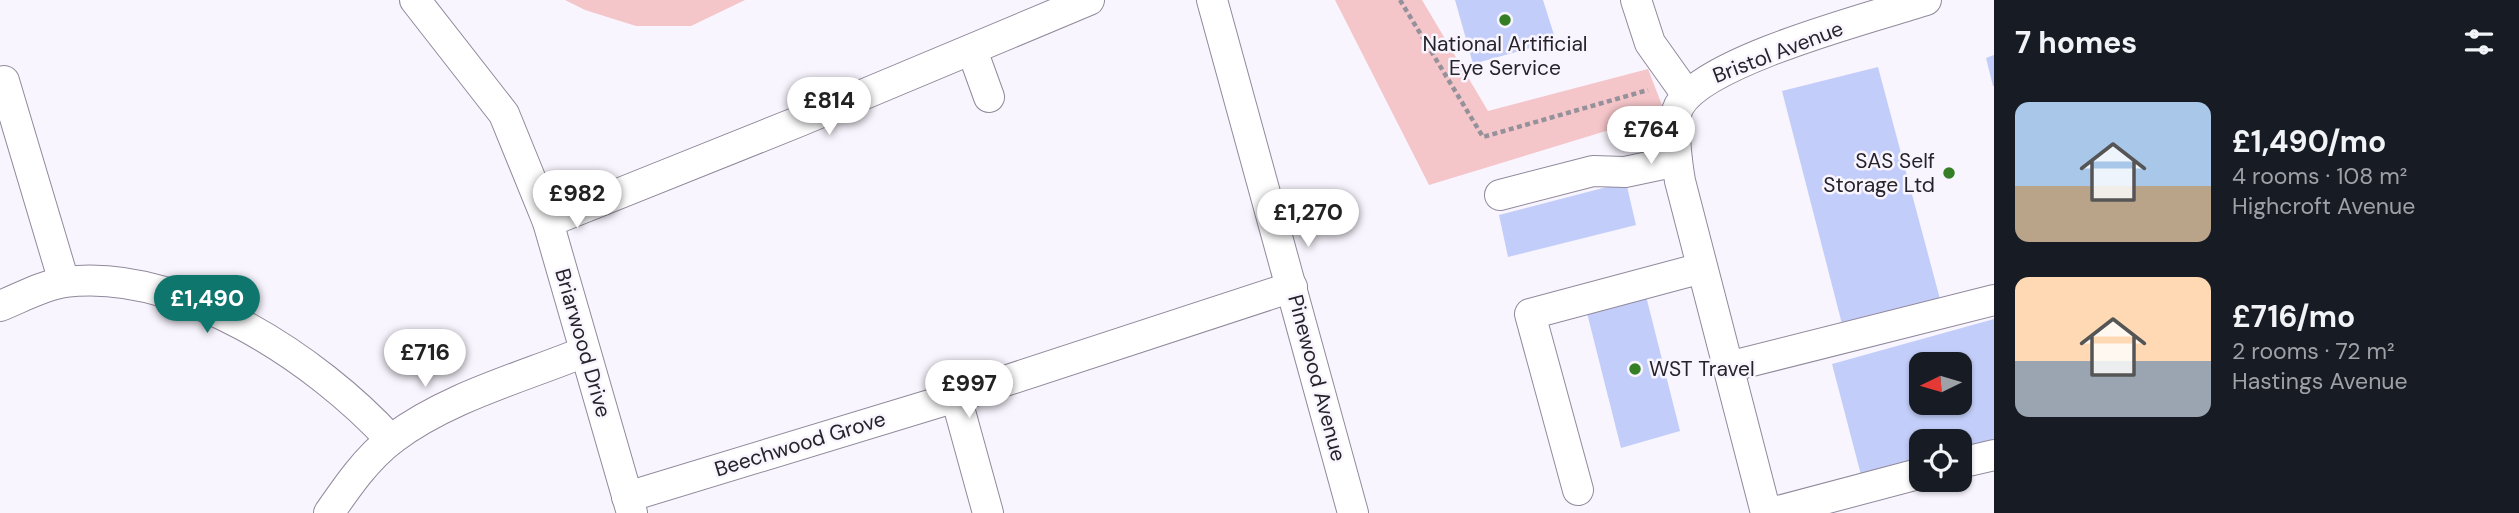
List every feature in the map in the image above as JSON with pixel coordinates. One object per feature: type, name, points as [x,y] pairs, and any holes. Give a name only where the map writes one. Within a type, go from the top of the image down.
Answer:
[{"type":"street","name":"Briarwood Drive","points":[[415,0],[505,114],[548,222],[630,505]]},
{"type":"street","points":[[548,222],[1089,0]]},
{"type":"street","name":"Pinewood Avenue","points":[[1212,0],[1353,513]]},
{"type":"street","points":[[1636,0],[1650,43],[1682,102],[1676,161],[1728,367],[1769,513],[1909,476]]},
{"type":"street","name":"Bristol Avenue","points":[[1682,102],[1707,78],[1794,41],[1926,0]]},
{"type":"street","points":[[972,50],[989,97]]},
{"type":"street","points":[[4,81],[64,282]]},
{"type":"street","points":[[1500,195],[1593,171],[1625,172],[1676,161]]},
{"type":"street","points":[[1578,490],[1530,314],[1702,268]]},
{"type":"street","points":[[0,306],[64,282],[129,284],[213,309],[293,353],[360,406],[391,440]]},
{"type":"street","name":"Beechwood Grove","points":[[630,505],[1292,287]]},
{"type":"street","points":[[1728,367],[1994,300]]},
{"type":"street","points":[[329,513],[353,478],[391,440],[442,408],[584,352]]},
{"type":"street","points":[[956,397],[988,513]]},
{"type":"street","points":[[1972,460],[1994,455]]},
{"type":"path","points":[[1401,0],[1483,137],[1657,87],[1682,102]]},
{"type":"shaded area","points":[[565,0],[745,0],[691,26],[636,26],[585,10]]},
{"type":"shaded area","points":[[1335,0],[1422,0],[1488,111],[1648,69],[1665,113],[1429,185]]},
{"type":"building","name":"National Artificial Eye Service","points":[[1455,0],[1543,0],[1556,41],[1473,64]]},
{"type":"building","points":[[1994,55],[1994,86],[1993,86],[1986,58]]},
{"type":"building","points":[[1878,67],[1940,299],[1842,324],[1782,91]]},
{"type":"building","points":[[1626,182],[1636,225],[1508,257],[1499,215]]},
{"type":"building","points":[[1646,296],[1680,431],[1621,448],[1587,313]]},
{"type":"building","points":[[1994,319],[1994,440],[1972,446],[1972,429],[1909,429],[1909,462],[1861,475],[1832,364]]},
{"type":"place","name":"National Artificial Eye Service","points":[[1505,20]]},
{"type":"place","name":"SAS Self Storage Ltd","points":[[1949,173]]},
{"type":"place","name":"WST Travel","points":[[1635,369]]}]
